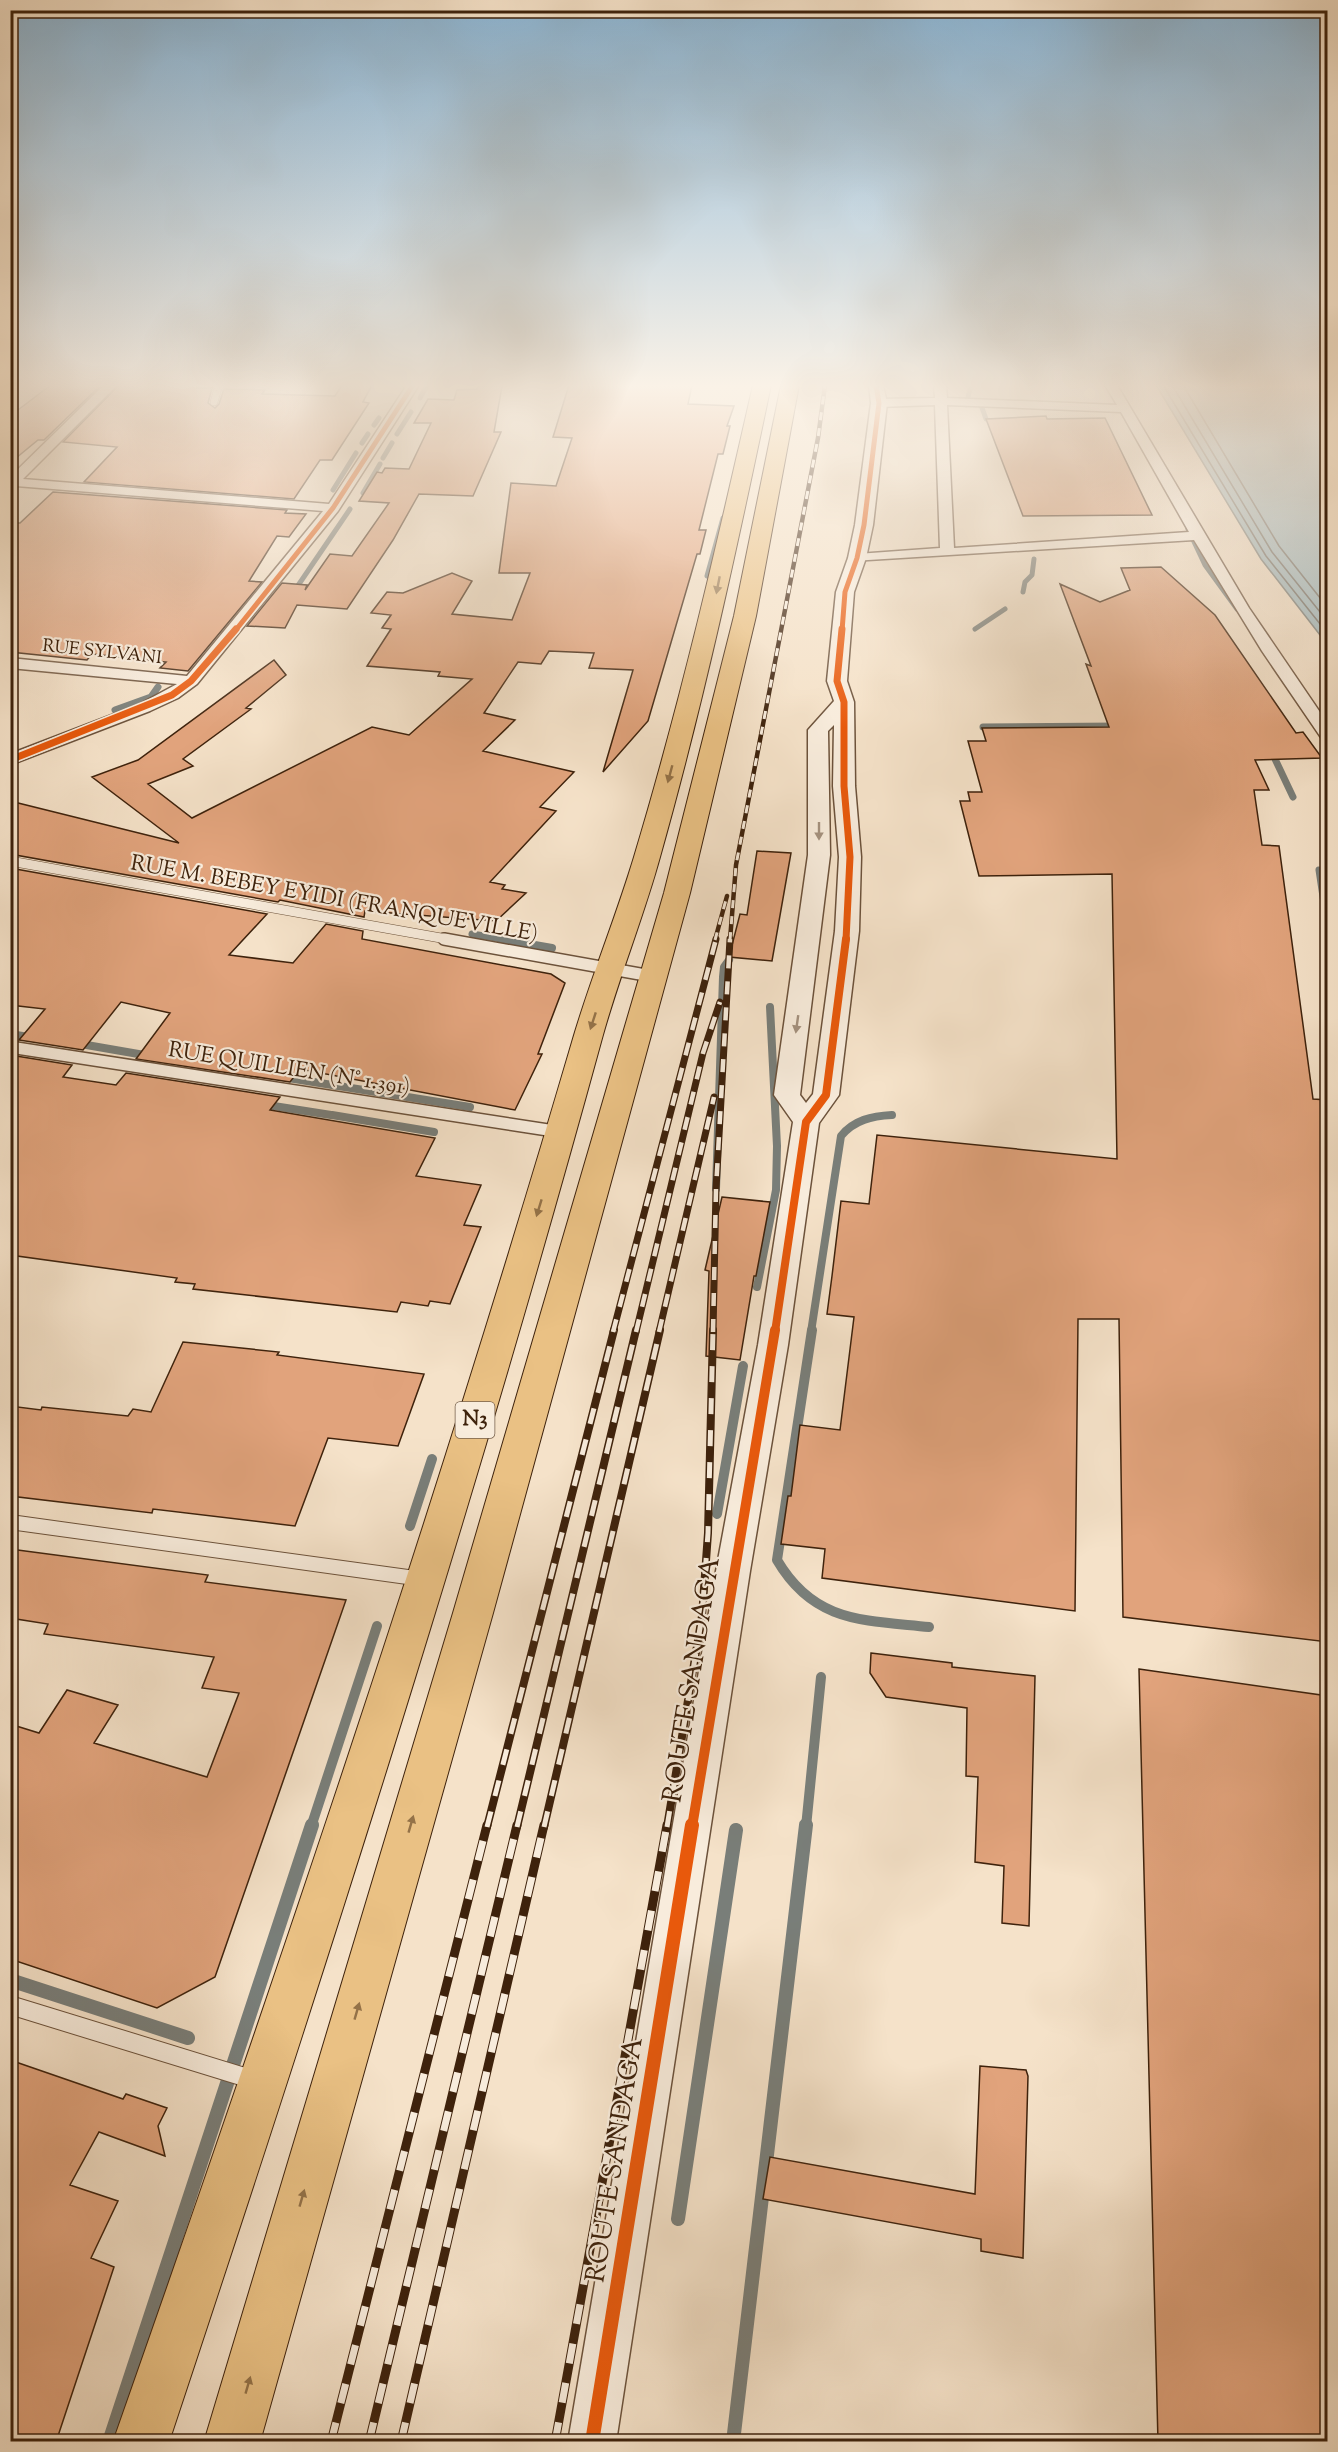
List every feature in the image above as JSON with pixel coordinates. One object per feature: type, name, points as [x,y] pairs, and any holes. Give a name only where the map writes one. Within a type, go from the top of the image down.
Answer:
[{"type":"highway","name":"N3","points":[[141,2442],[264,2083],[427,1580],[562,1132],[588,1036],[646,861],[708,633],[737,499]]},
{"type":"highway","name":"N3","points":[[232,2442],[473,1612],[694,827],[737,649],[767,499]]},
{"type":"street","points":[[223,499],[333,508]]},
{"type":"street","points":[[10,760],[144,708],[172,694],[191,681],[233,633],[339,499]]},
{"type":"street","points":[[806,1122],[787,1095],[819,855],[843,731],[844,702],[837,681],[844,592],[857,558],[867,499]]},
{"type":"street","points":[[945,499],[947,552]]},
{"type":"street","points":[[1176,499],[1281,672],[1328,736]]},
{"type":"street","points":[[857,558],[1197,536]]},
{"type":"street","name":"RUE SYLVANI","points":[[10,663],[191,681]]},
{"type":"street","points":[[818,730],[844,702]]},
{"type":"street","points":[[818,730],[843,731]]},
{"type":"street","points":[[818,730],[831,785]]},
{"type":"street","name":"ROUTE SANDAGA","points":[[592,2442],[733,1571],[773,1345],[806,1122],[826,1095],[847,931],[850,857],[831,785]]},
{"type":"lane","name":"RUE M. BEBEY EYIDI (FRANQUEVILLE)","points":[[10,861],[651,976]]},
{"type":"lane","name":"RUE QUILLIEN (N° 1.391)","points":[[10,1047],[562,1132]]},
{"type":"lane","points":[[10,1522],[427,1580]]},
{"type":"lane","points":[[10,2005],[264,2083]]},
{"type":"water","points":[[1225,499],[1327,499],[1327,644],[1261,559]]},
{"type":"building","points":[[45,499],[150,499],[287,510],[285,513],[306,514],[289,537],[277,536],[249,581],[262,582],[188,671],[160,668],[166,662],[92,654],[87,660],[10,652],[10,523],[20,523]]},
{"type":"building","points":[[416,499],[393,540],[347,609],[297,605],[285,628],[247,626],[282,583],[307,585],[305,590],[330,554],[352,556],[389,503],[359,501]]},
{"type":"building","points":[[509,499],[707,499],[699,530],[706,530],[700,554],[697,554],[648,721],[603,772],[633,670],[589,668],[594,653],[549,651],[541,664],[518,662],[484,713],[515,720],[483,751],[574,772],[540,807],[556,811],[490,882],[505,885],[502,889],[526,893],[496,921],[365,911],[364,917],[280,900],[278,902],[10,854],[10,801],[179,843],[92,777],[138,760],[274,660],[286,675],[246,708],[251,709],[183,759],[193,766],[148,784],[192,818],[372,727],[409,735],[472,679],[438,676],[440,672],[367,666],[391,629],[382,628],[391,615],[371,613],[387,592],[403,593],[452,573],[472,581],[452,614],[512,620],[530,573],[499,573]]},
{"type":"building","points":[[1017,499],[1144,499],[1152,515],[1023,516]]},
{"type":"building","points":[[1161,567],[1215,615],[1296,733],[1303,732],[1322,758],[1255,760],[1269,790],[1254,790],[1262,845],[1279,846],[1313,1099],[1328,1100],[1328,1642],[1123,1617],[1119,1319],[1078,1319],[1075,1611],[822,1578],[825,1549],[781,1544],[788,1496],[791,1496],[800,1425],[840,1430],[854,1317],[827,1314],[841,1201],[869,1204],[877,1135],[1117,1159],[1112,874],[979,876],[960,801],[970,801],[968,792],[982,792],[968,741],[986,741],[982,728],[1109,727],[1086,664],[1091,666],[1060,584],[1100,602],[1130,590],[1121,568]]},
{"type":"building","points":[[757,851],[791,853],[772,961],[729,957],[740,914],[747,915]]},
{"type":"building","points":[[10,868],[267,914],[229,955],[293,963],[326,924],[363,931],[362,939],[551,974],[565,983],[538,1054],[542,1054],[515,1110],[300,1069],[290,1082],[136,1059],[170,1013],[121,1002],[83,1050],[19,1040],[45,1009],[10,1005]]},
{"type":"building","points":[[10,1055],[72,1065],[63,1077],[116,1085],[126,1073],[280,1097],[270,1110],[435,1138],[416,1176],[481,1185],[464,1225],[481,1227],[450,1304],[430,1301],[428,1306],[401,1302],[397,1312],[193,1289],[195,1284],[175,1282],[177,1278],[10,1255]]},
{"type":"building","points":[[722,1197],[770,1202],[756,1276],[754,1276],[740,1360],[706,1356],[709,1271],[705,1270]]},
{"type":"building","points":[[183,1342],[279,1352],[277,1355],[424,1374],[398,1446],[328,1438],[295,1526],[153,1509],[152,1513],[10,1496],[10,1406],[128,1416],[133,1409],[151,1412]]},
{"type":"building","points":[[10,1549],[208,1575],[205,1582],[346,1600],[215,1977],[157,2008],[10,1959],[10,1724],[39,1733],[67,1690],[118,1705],[94,1743],[207,1777],[239,1693],[202,1688],[214,1657],[44,1634],[48,1624],[10,1618]]},
{"type":"building","points":[[871,1653],[952,1663],[952,1667],[1035,1676],[1029,1926],[1002,1923],[1004,1866],[975,1862],[978,1777],[966,1776],[967,1708],[886,1697],[870,1673]]},
{"type":"building","points":[[1139,1669],[1328,1696],[1328,2442],[1158,2442]]},
{"type":"building","points":[[10,2060],[123,2099],[126,2094],[167,2108],[158,2126],[165,2156],[99,2132],[70,2185],[118,2201],[91,2258],[114,2267],[56,2442],[10,2442]]},
{"type":"building","points":[[980,2066],[1026,2070],[1028,2076],[1023,2258],[981,2251],[981,2239],[763,2199],[770,2157],[975,2194]]},
{"type":"waterway","points":[[297,587],[350,509]]},
{"type":"waterway","points":[[707,576],[723,518]]},
{"type":"waterway","points":[[1188,529],[1205,565],[1237,609]]},
{"type":"waterway","points":[[1023,592],[1025,582],[1032,575],[1034,559]]},
{"type":"waterway","points":[[975,629],[1005,609]]},
{"type":"waterway","points":[[115,710],[151,697],[158,687]]},
{"type":"waterway","points":[[983,727],[1119,726]]},
{"type":"waterway","points":[[1275,759],[1293,797]]},
{"type":"waterway","points":[[1319,870],[1328,930]]},
{"type":"waterway","points":[[472,934],[508,940]]},
{"type":"waterway","points":[[500,939],[552,948]]},
{"type":"waterway","points":[[716,1189],[723,977],[724,967],[729,960]]},
{"type":"waterway","points":[[757,1287],[776,1190],[777,1146],[770,1007]]},
{"type":"waterway","points":[[10,1034],[35,1038]]},
{"type":"waterway","points":[[75,1043],[150,1056]]},
{"type":"waterway","points":[[282,1077],[470,1107]]},
{"type":"waterway","points":[[261,1104],[331,1115]]},
{"type":"waterway","points":[[332,1115],[434,1132]]},
{"type":"waterway","points":[[811,1332],[841,1136],[852,1126],[864,1120],[892,1115]]},
{"type":"waterway","points":[[812,1330],[777,1560],[791,1581],[807,1596],[824,1607],[862,1619],[929,1627]]},
{"type":"waterway","points":[[717,1514],[743,1366]]},
{"type":"waterway","points":[[410,1526],[432,1459]]},
{"type":"waterway","points":[[311,1827],[377,1626]]},
{"type":"waterway","points":[[806,1827],[821,1677]]},
{"type":"waterway","points":[[109,2442],[312,1825]]},
{"type":"waterway","points":[[733,2442],[806,1825]]},
{"type":"waterway","points":[[678,2219],[736,1830]]},
{"type":"waterway","points":[[10,1980],[188,2038]]},
{"type":"railway","points":[[730,940],[736,865],[806,499]]},
{"type":"railway","points":[[715,940],[727,896]]},
{"type":"railway","points":[[613,1332],[716,939]]},
{"type":"railway","points":[[713,1332],[716,1189],[730,939]]},
{"type":"railway","points":[[636,1332],[703,1053],[720,1002]]},
{"type":"railway","points":[[659,1332],[714,1097]]},
{"type":"railway","points":[[487,1827],[614,1330]]},
{"type":"railway","points":[[517,1827],[636,1330]]},
{"type":"railway","points":[[544,1827],[660,1330]]},
{"type":"railway","points":[[667,1827],[702,1616],[708,1533],[713,1330]]},
{"type":"railway","points":[[331,2442],[487,1825]]},
{"type":"railway","points":[[369,2442],[517,1825]]},
{"type":"railway","points":[[401,2442],[544,1825]]},
{"type":"railway","points":[[555,2442],[667,1825]]},
{"type":"cycle path","points":[[10,760],[144,708],[172,695],[191,681],[233,633],[339,499]]},
{"type":"cycle path","points":[[592,2442],[733,1571],[773,1345],[806,1122],[826,1095],[847,931],[850,857],[844,786],[844,702],[837,681],[845,592],[857,558],[867,499]]}]
